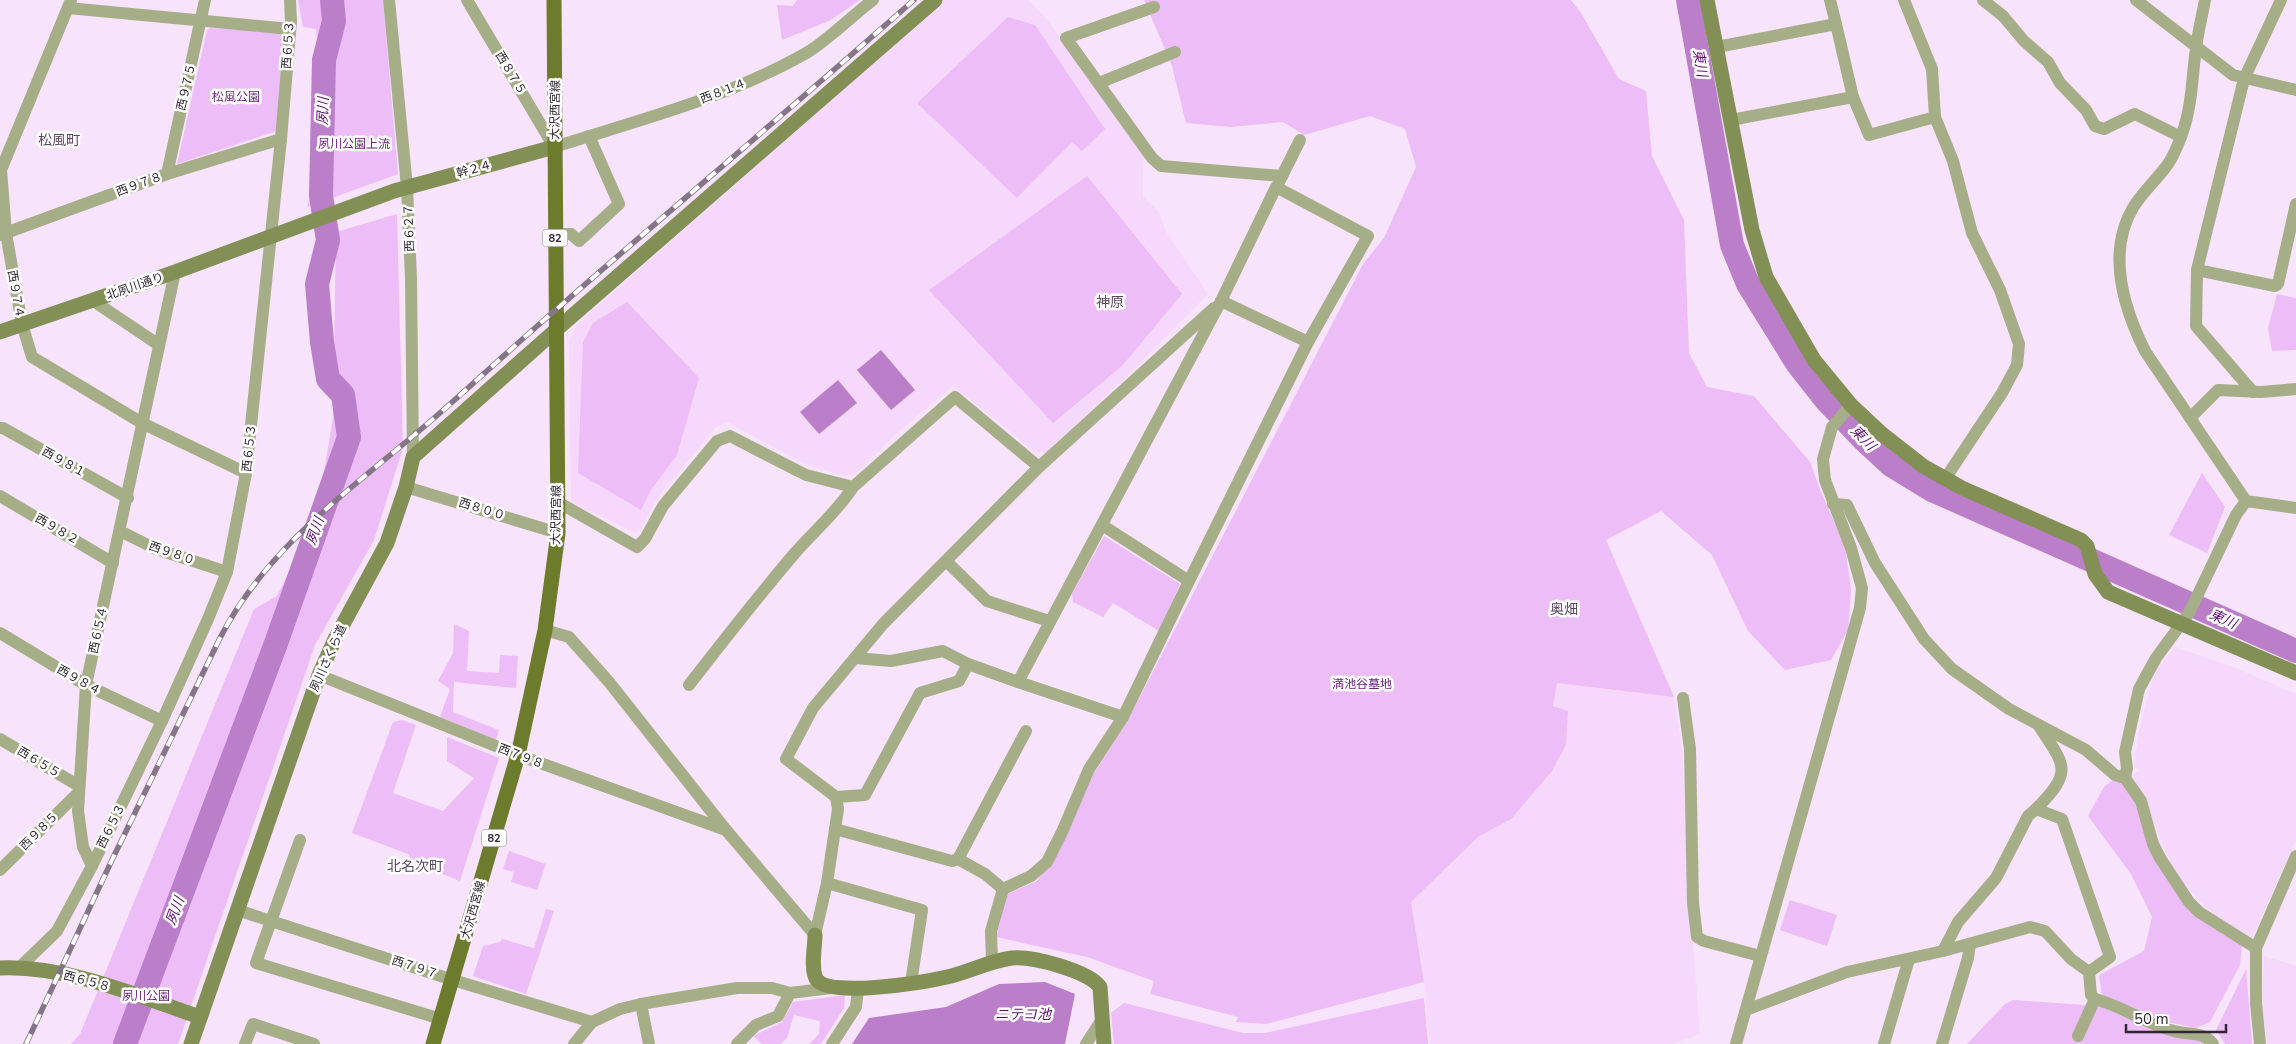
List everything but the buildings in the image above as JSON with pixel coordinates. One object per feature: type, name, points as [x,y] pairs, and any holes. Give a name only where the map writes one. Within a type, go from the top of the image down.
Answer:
[{"type":"main road","name":"大沢西宮線","points":[[433,1044],[518,755],[545,630],[558,533],[556,501],[554,0]]},
{"type":"street","name":"西９７５","points":[[167,174],[205,0]]},
{"type":"street","name":"西６５３","points":[[92,866],[162,720],[208,619],[227,572],[246,473],[269,237],[281,139],[290,29],[290,0]]},
{"type":"street","name":"西６２７","points":[[389,0],[401,189],[411,278],[413,457]]},
{"type":"street","name":"西８７５","points":[[467,0],[554,147]]},
{"type":"street","name":"西８１４","points":[[554,147],[744,84],[809,51],[873,0]]},
{"type":"street","points":[[413,457],[935,0]]},
{"type":"street","points":[[1707,0],[1752,230],[1766,277],[1814,360],[1848,408],[1903,451],[1945,479],[2074,536],[2087,546],[2095,574],[2108,592],[2185,618],[2296,673]]},
{"type":"street","points":[[1830,0],[1853,97],[1869,135],[1935,117]]},
{"type":"street","points":[[1904,0],[1932,68],[1935,117],[1953,161],[1972,233],[2000,290],[2019,344],[2017,365],[2002,393],[1945,479]]},
{"type":"street","points":[[1983,0],[2004,16],[2024,41],[2048,62],[2060,83],[2086,110],[2094,126],[2104,129],[2135,114],[2181,137]]},
{"type":"street","points":[[2136,0],[2233,75],[2244,80],[2296,90]]},
{"type":"street","points":[[2206,0],[2196,45],[2187,119],[2181,137],[2167,167],[2149,186],[2134,207],[2123,230],[2120,275],[2124,300],[2132,326],[2145,351],[2246,501],[2296,508]]},
{"type":"street","points":[[2253,392],[2196,326],[2197,270],[2244,80],[2281,0]]},
{"type":"street","points":[[70,4],[201,21],[290,29]]},
{"type":"street","name":"西９７４","points":[[70,4],[0,170],[3,234],[22,324],[32,357],[142,422],[246,473]]},
{"type":"street","points":[[1003,889],[1019,884],[1032,876],[1047,862],[1089,769],[1124,718],[1189,581],[1308,342],[1368,236],[1279,181],[1161,166],[1152,158],[1066,38],[1154,7]]},
{"type":"street","points":[[1717,47],[1836,24]]},
{"type":"street","points":[[1099,83],[1175,52]]},
{"type":"street","points":[[1731,120],[1853,97]]},
{"type":"street","points":[[555,234],[571,234],[579,241],[619,204],[589,136]]},
{"type":"street","name":"西９７８","points":[[3,234],[167,174],[281,139]]},
{"type":"street","points":[[1018,682],[1221,301],[1300,140]]},
{"type":"street","name":"幹２４","points":[[269,237],[401,189],[554,147]]},
{"type":"street","points":[[2197,270],[2275,286],[2278,284],[2296,204]]},
{"type":"street","name":"北夙川通り","points":[[0,332],[175,272],[269,237]]},
{"type":"street","name":"西６５４","points":[[92,866],[83,847],[78,811],[86,685],[128,498],[142,422],[175,272]]},
{"type":"street","points":[[92,300],[159,345]]},
{"type":"street","points":[[1221,301],[1308,342]]},
{"type":"street","points":[[968,664],[959,681],[920,693],[865,795],[836,797],[786,759],[813,708],[883,624],[1039,467],[1221,301]]},
{"type":"street","points":[[2190,418],[2218,390],[2253,392],[2296,389]]},
{"type":"street","points":[[689,685],[765,588],[811,534],[842,505],[853,487],[954,397],[1039,467]]},
{"type":"street","points":[[1736,1044],[1860,608],[1862,588],[1851,548],[1824,480],[1823,458],[1835,422],[1848,408]]},
{"type":"street","name":"西９８１","points":[[0,428],[128,498]]},
{"type":"street","points":[[556,501],[637,547],[646,539],[663,506],[717,441],[730,436],[806,475],[853,487]]},
{"type":"street","name":"夙川さくら道","points":[[191,1044],[318,675],[335,639],[387,543],[406,487],[413,457]]},
{"type":"street","name":"西８００","points":[[406,487],[558,533]]},
{"type":"street","name":"西９８２","points":[[0,496],[113,563]]},
{"type":"street","points":[[2124,778],[2127,768],[2125,752],[2140,689],[2156,658],[2185,618],[2196,599],[2236,515],[2246,501]]},
{"type":"street","points":[[1833,504],[1847,505],[1875,563],[1924,639],[1952,669],[2009,709],[2086,750],[2115,775],[2124,778],[2141,801],[2153,844],[2160,858],[2189,902],[2199,912],[2256,948]]},
{"type":"street","points":[[1102,525],[1189,581]]},
{"type":"street","name":"西９８０","points":[[120,531],[156,550],[227,572]]},
{"type":"street","points":[[946,561],[987,601],[1049,621]]},
{"type":"street","points":[[545,630],[569,637],[609,682],[726,830],[815,935]]},
{"type":"street","name":"西９８４","points":[[0,633],[86,685],[162,720]]},
{"type":"street","points":[[855,658],[891,661],[943,651],[968,664],[1124,718]]},
{"type":"street","name":"西７９８","points":[[318,675],[518,755],[726,830]]},
{"type":"street","points":[[1682,698],[1690,749],[1694,903],[1697,937],[1704,941],[1760,956]]},
{"type":"street","points":[[1943,951],[1958,922],[1996,878],[2028,816],[2056,788],[2061,774],[2061,760],[2038,724]]},
{"type":"street","points":[[835,829],[952,861],[958,859],[1026,731]]},
{"type":"street","name":"西６５５","points":[[0,739],[79,789]]},
{"type":"street","name":"西９８５","points":[[0,870],[79,789]]},
{"type":"street","points":[[831,988],[821,984],[816,976],[815,935],[827,884],[838,809],[836,797]]},
{"type":"street","points":[[2036,809],[2062,819],[2110,957],[2089,972]]},
{"type":"street","points":[[300,840],[256,963],[441,1018]]},
{"type":"street","points":[[2260,1044],[2256,1003],[2256,948],[2296,856]]},
{"type":"street","points":[[958,859],[985,874],[1003,889]]},
{"type":"street","points":[[20,968],[57,931],[92,866]]},
{"type":"street","points":[[827,884],[922,910],[911,983]]},
{"type":"street","points":[[992,962],[991,931],[1003,889]]},
{"type":"street","name":"西７９７","points":[[237,910],[453,980],[592,1022]]},
{"type":"street","points":[[1746,1010],[1847,972],[1943,951],[2030,927],[2045,931],[2071,959],[2089,972],[2091,995],[2095,998],[2173,1031],[2197,1034],[2210,1039],[2213,1044]]},
{"type":"street","points":[[1942,1044],[1968,958],[1970,944]]},
{"type":"street","points":[[574,1044],[592,1022],[620,1009],[641,1004],[737,988],[772,988],[790,994],[831,988],[858,989],[911,983],[948,977],[992,962],[1013,958],[1031,959],[1084,974],[1096,981],[1100,987],[1104,1044]]},
{"type":"street","points":[[1884,1044],[1909,959]]},
{"type":"street","name":"西６５８","points":[[0,968],[20,968],[59,974],[116,989],[200,1017]]},
{"type":"street","points":[[832,1044],[856,1006],[858,989]]},
{"type":"street","points":[[737,1044],[756,1025],[778,1016],[790,994]]},
{"type":"street","points":[[2078,1036],[2095,998]]},
{"type":"street","points":[[641,1004],[649,1044]]},
{"type":"street","points":[[1086,1044],[1101,1021]]},
{"type":"street","points":[[245,1044],[253,1024],[314,1044]]},
{"type":"shaded area","points":[[945,0],[1029,0],[1048,21],[1143,154],[1143,197],[1160,213],[1165,230],[1208,294],[1130,373],[1045,453],[1035,452],[953,386],[899,431],[856,473],[844,476],[805,464],[728,422],[716,427],[658,497],[640,530],[634,532],[571,502],[569,342],[577,324]]},
{"type":"shaded area","points":[[2175,647],[2233,667],[2296,694],[2296,840],[2251,940],[2205,907],[2174,872],[2144,798],[2132,776],[2139,770],[2134,767],[2138,735],[2150,688],[2157,669]]},
{"type":"shaded area","points":[[1557,682],[1674,697],[1682,750],[1690,907],[1700,1034],[1672,1044],[1430,1044],[1424,982],[1411,902],[1478,837],[1511,819],[1553,706]]},
{"type":"shaded area","points":[[2264,956],[2296,966],[2296,1044],[2267,1044],[2262,1006]]},
{"type":"green space","name":"夙川公園上流","points":[[298,0],[383,0],[398,174],[307,207],[313,178],[310,130],[315,121],[319,60],[316,29],[303,27]]},
{"type":"green space","points":[[797,0],[860,0],[829,21],[782,40],[777,5],[793,6]]},
{"type":"green space","name":"満池谷墓地","points":[[1144,0],[1571,0],[1581,13],[1619,79],[1646,91],[1652,156],[1684,220],[1689,353],[1707,387],[1754,396],[1810,462],[1845,546],[1851,590],[1848,630],[1831,660],[1785,670],[1748,631],[1712,555],[1661,511],[1606,540],[1674,697],[1557,683],[1553,706],[1568,711],[1566,745],[1552,771],[1511,819],[1478,837],[1411,902],[1424,982],[1266,1024],[1236,1022],[1238,1017],[1150,994],[1154,981],[1087,957],[996,937],[1007,894],[1037,881],[1066,835],[1094,773],[1127,722],[1363,264],[1384,238],[1416,167],[1405,129],[1370,116],[1304,135],[1283,122],[1231,127],[1186,123],[1172,66]]},
{"type":"green space","points":[[1008,17],[1035,25],[1105,129],[1082,151],[1072,142],[1017,198],[917,103]]},
{"type":"green space","name":"松風公園","points":[[211,28],[284,33],[277,131],[177,164],[207,30]]},
{"type":"green space","points":[[1087,176],[1182,294],[1122,366],[1053,423],[929,290]]},
{"type":"green space","name":"夙川公園","points":[[397,214],[403,448],[374,540],[315,645],[178,1044],[71,1044],[80,1034],[254,609],[277,596],[316,518],[333,418],[336,232]]},
{"type":"green space","points":[[2277,294],[2296,298],[2296,350],[2272,351],[2268,328]]},
{"type":"green space","points":[[627,302],[699,378],[677,455],[651,490],[641,510],[578,473],[583,342],[593,323]]},
{"type":"green space","points":[[2202,473],[2225,507],[2207,553],[2169,535]]},
{"type":"green space","points":[[1104,536],[1180,584],[1159,631],[1113,603],[1103,617],[1073,602],[1072,594]]},
{"type":"green space","points":[[454,624],[469,631],[467,671],[499,673],[500,655],[518,656],[516,688],[454,682],[453,712],[499,730],[496,740],[440,717],[450,689],[438,681],[453,653]]},
{"type":"green space","points":[[402,720],[416,725],[393,793],[443,811],[474,778],[447,761],[447,737],[499,758],[460,881],[414,863],[408,854],[352,833],[393,722]]},
{"type":"green space","points":[[2114,779],[2122,781],[2138,802],[2196,914],[2242,944],[2240,965],[2210,1022],[2196,1028],[2168,1022],[2102,996],[2099,975],[2144,951],[2152,917],[2131,874],[2088,816],[2104,787]]},
{"type":"green space","points":[[509,851],[546,864],[537,890],[511,882],[514,872],[503,869]]},
{"type":"green space","points":[[1790,900],[1837,915],[1827,946],[1780,930]]},
{"type":"green space","points":[[546,909],[554,911],[526,994],[473,976],[483,946],[500,942],[502,939],[534,948]]},
{"type":"green space","points":[[2246,969],[2252,1044],[2225,1044],[2216,1030]]},
{"type":"green space","points":[[845,995],[844,1008],[821,1044],[809,1044],[819,1034],[820,1021],[794,1015],[787,1038],[781,1044],[762,1044],[753,1036],[782,1022],[793,1002]]},
{"type":"green space","points":[[1424,998],[1428,1044],[1114,1044],[1111,1013],[1124,1003],[1243,1033],[1265,1033]]},
{"type":"green space","points":[[2013,1000],[2103,1005],[2209,1044],[1967,1044],[2005,1004]]},
{"type":"water","points":[[881,350],[915,390],[891,410],[857,370]]},
{"type":"water","points":[[838,380],[857,403],[819,434],[800,412]]},
{"type":"water","name":"ニテコ池","points":[[1045,982],[1075,994],[1065,1044],[852,1044],[869,1018],[946,1007],[999,984]]},
{"type":"waterway","name":"夙川","points":[[125,1044],[275,646],[349,437],[343,395],[328,379],[322,342],[317,284],[328,240],[321,196],[324,60],[334,21],[332,0]]},
{"type":"waterway","name":"東川","points":[[1688,0],[1732,245],[1748,284],[1797,363],[1826,400],[1891,465],[1932,490],[2296,651]]},
{"type":"railway","points":[[26,1044],[112,860],[220,638],[241,603],[264,572],[319,515],[411,438],[543,321],[914,0]]},
{"type":"district","name":"松風町","points":[[59,140]]},
{"type":"district","name":"神原","points":[[1110,302]]},
{"type":"district","name":"奥畑","points":[[1564,609]]},
{"type":"district","name":"北名次町","points":[[415,866]]}]
